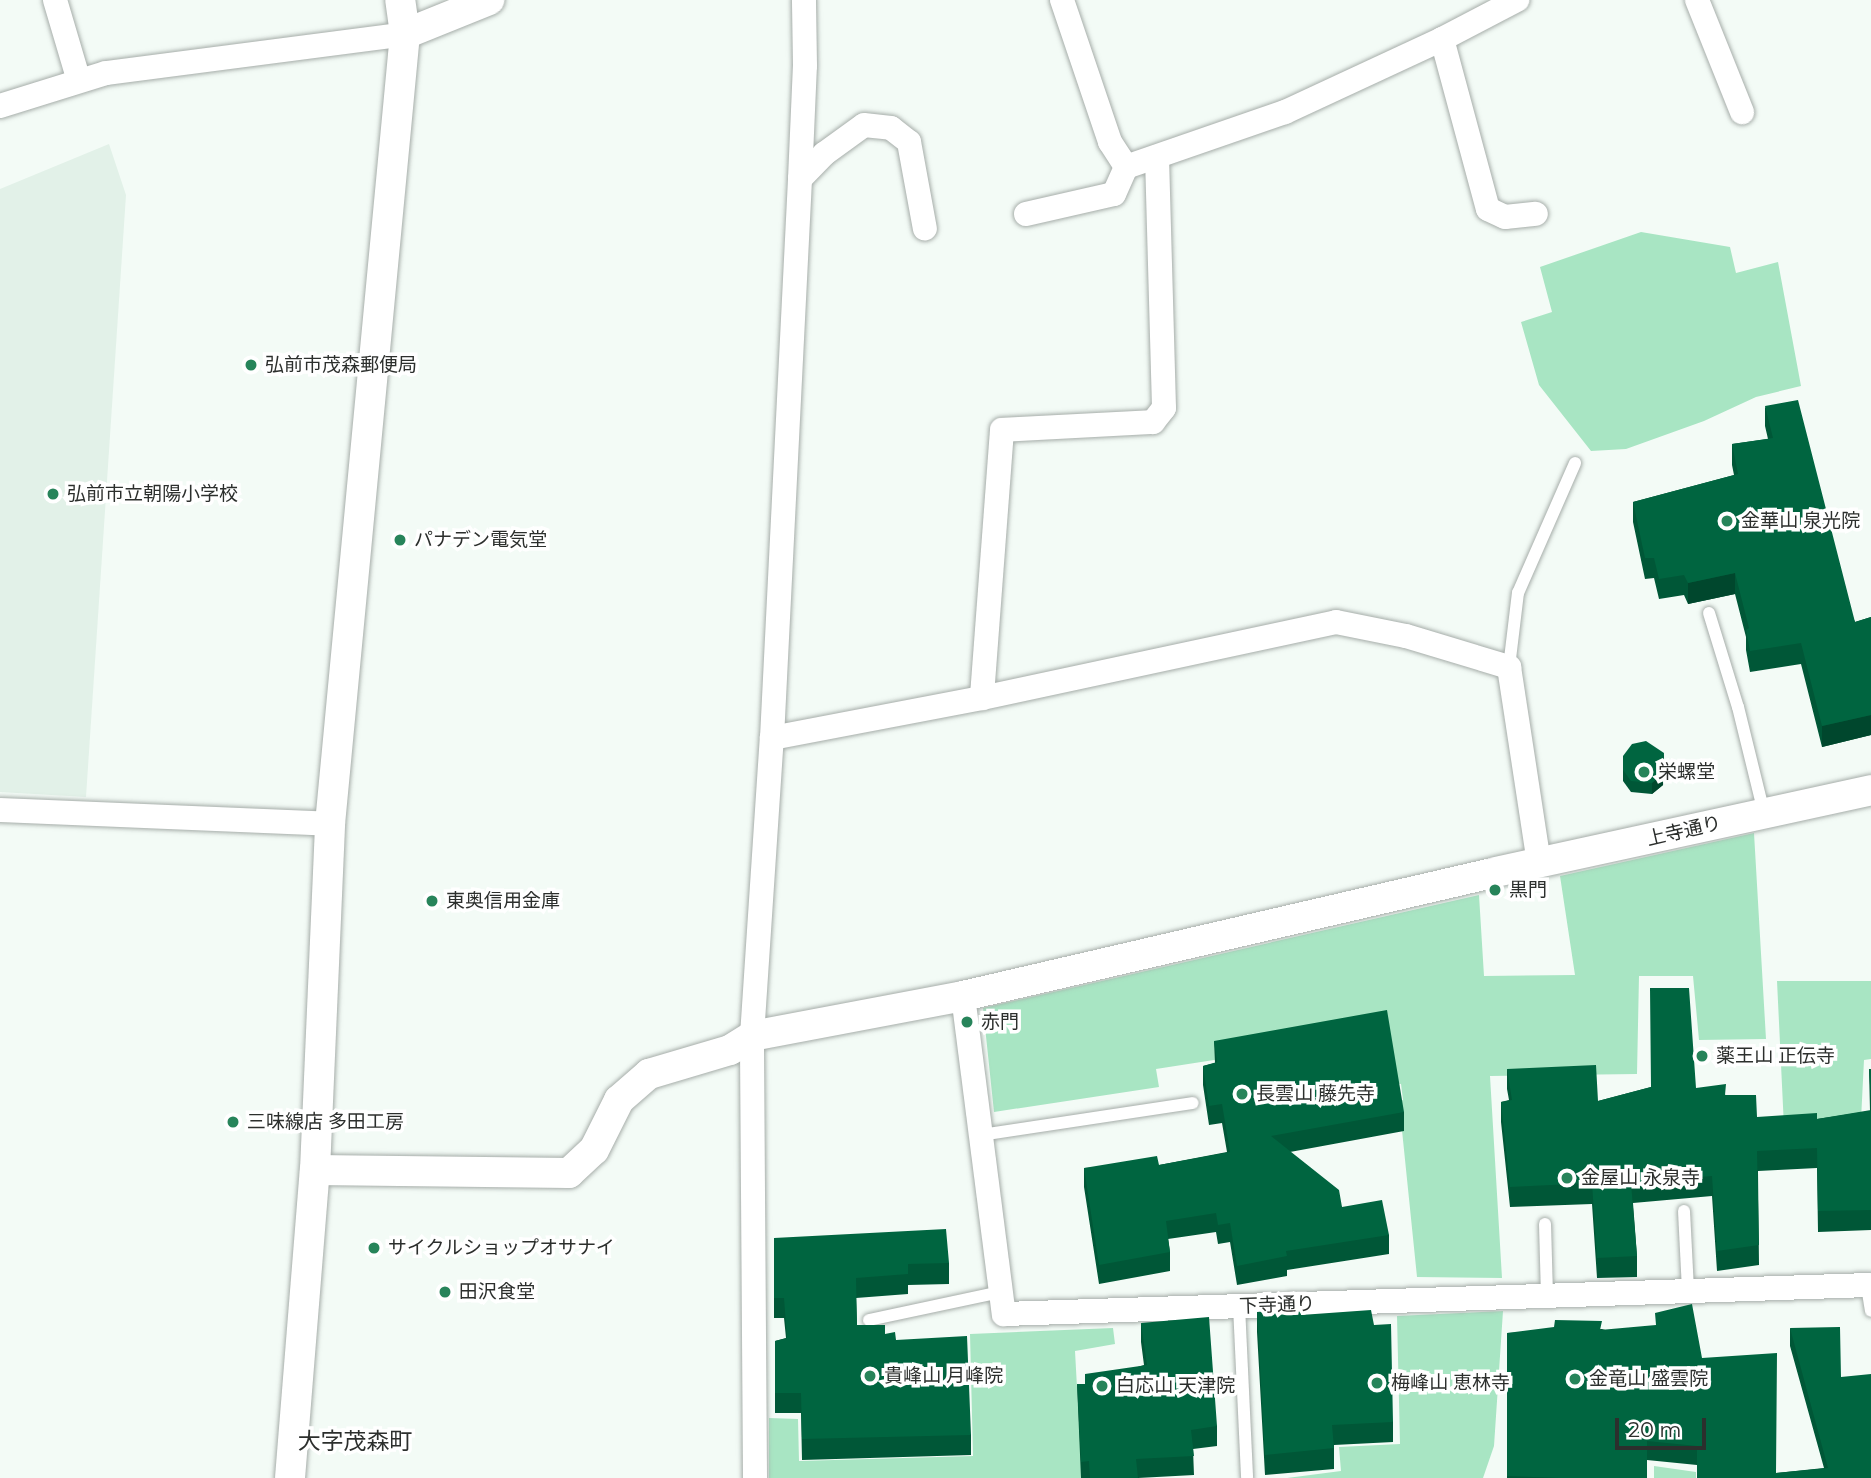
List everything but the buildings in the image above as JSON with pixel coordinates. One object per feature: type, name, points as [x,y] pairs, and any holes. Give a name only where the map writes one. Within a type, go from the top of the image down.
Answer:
[{"type":"street","points":[[55,0],[79,81]]},
{"type":"street","points":[[290,1478],[315,1170],[330,824],[405,34],[400,0]]},
{"type":"street","points":[[0,106],[106,73],[405,34],[489,0]]},
{"type":"street","points":[[755,1478],[752,1036],[772,738],[806,66],[804,0]]},
{"type":"street","points":[[1062,0],[1110,142],[1126,167]]},
{"type":"street","points":[[1026,214],[1114,194],[1126,167],[1285,112],[1517,0]]},
{"type":"street","points":[[1697,0],[1742,112]]},
{"type":"street","points":[[1441,39],[1488,209],[1505,217],[1536,214]]},
{"type":"street","points":[[800,179],[840,141],[864,125],[891,128],[909,142],[925,229]]},
{"type":"street","points":[[982,698],[1002,430],[1153,422],[1164,408],[1157,157]]},
{"type":"street","points":[[772,738],[982,698],[1336,622],[1406,636],[1509,667],[1539,863]]},
{"type":"street","name":"上寺通り","points":[[315,1170],[569,1173],[594,1150],[619,1100],[649,1074],[730,1050],[752,1036],[963,996],[1492,873],[1871,790]]},
{"type":"street","points":[[0,810],[330,824]]},
{"type":"street","name":"下寺通り","points":[[963,996],[1004,1314],[1869,1285]]},
{"type":"lane","points":[[1509,667],[1518,593],[1575,463]]},
{"type":"lane","points":[[1709,613],[1738,708],[1765,813]]},
{"type":"lane","points":[[981,1135],[1194,1103]]},
{"type":"lane","points":[[1684,1211],[1688,1292]]},
{"type":"lane","points":[[1545,1224],[1547,1296]]},
{"type":"lane","points":[[1869,1285],[1871,1311]]},
{"type":"lane","points":[[869,1320],[1001,1292]]},
{"type":"lane","points":[[1239,1306],[1247,1478]]},
{"type":"shaded area","name":"弘前市立朝陽小学校","points":[[109,144],[126,195],[86,797],[0,792],[0,189]]},
{"type":"green space","points":[[1641,232],[1730,247],[1736,273],[1778,262],[1801,386],[1756,397],[1704,421],[1626,449],[1591,451],[1539,385],[1521,322],[1552,312],[1540,267]]},
{"type":"green space","points":[[1754,833],[1766,1039],[1699,1040],[1693,976],[1639,976],[1637,1074],[1490,1076],[1502,1278],[1417,1277],[1399,1101],[1403,1100],[1401,1084],[1214,1060],[1156,1069],[1159,1087],[994,1112],[983,1008],[1479,895],[1484,976],[1575,975],[1560,876]]},
{"type":"green space","points":[[1777,981],[1871,981],[1871,1059],[1864,1060],[1861,1120],[1784,1127]]},
{"type":"green space","points":[[1503,1311],[1494,1446],[1483,1478],[1287,1478],[1341,1471],[1339,1447],[1400,1444],[1397,1316]]},
{"type":"green space","points":[[1113,1328],[1115,1344],[1075,1351],[1082,1478],[769,1478],[769,1418],[798,1419],[799,1461],[973,1456],[970,1334]]},
{"type":"green space","points":[[1654,1466],[1696,1472],[1696,1478],[1654,1478]]},
{"type":"place","name":"弘前市茂森郵便局","points":[[251,365]]},
{"type":"place","name":"弘前市立朝陽小学校","points":[[53,494]]},
{"type":"place","name":"金華山 泉光院","points":[[1727,521]]},
{"type":"place","name":"パナデン電気堂","points":[[400,540]]},
{"type":"place","name":"栄螺堂","points":[[1644,772]]},
{"type":"place","name":"黒門","points":[[1495,890]]},
{"type":"place","name":"東奥信用金庫","points":[[432,901]]},
{"type":"place","name":"赤門","points":[[967,1022]]},
{"type":"place","name":"薬王山 正伝寺","points":[[1702,1056]]},
{"type":"place","name":"長雲山 藤先寺","points":[[1242,1094]]},
{"type":"place","name":"三味線店 多田工房","points":[[233,1122]]},
{"type":"place","name":"金屋山 永泉寺","points":[[1567,1178]]},
{"type":"place","name":"サイクルショップオサナイ","points":[[374,1248]]},
{"type":"place","name":"田沢食堂","points":[[445,1292]]},
{"type":"place","name":"貴峰山 月峰院","points":[[870,1376]]},
{"type":"place","name":"金竜山 盛雲院","points":[[1575,1379]]},
{"type":"place","name":"梅峰山 恵林寺","points":[[1377,1383]]},
{"type":"place","name":"白応山 天津院","points":[[1102,1386]]},
{"type":"district","name":"大字茂森町","points":[[355,1441]]}]
